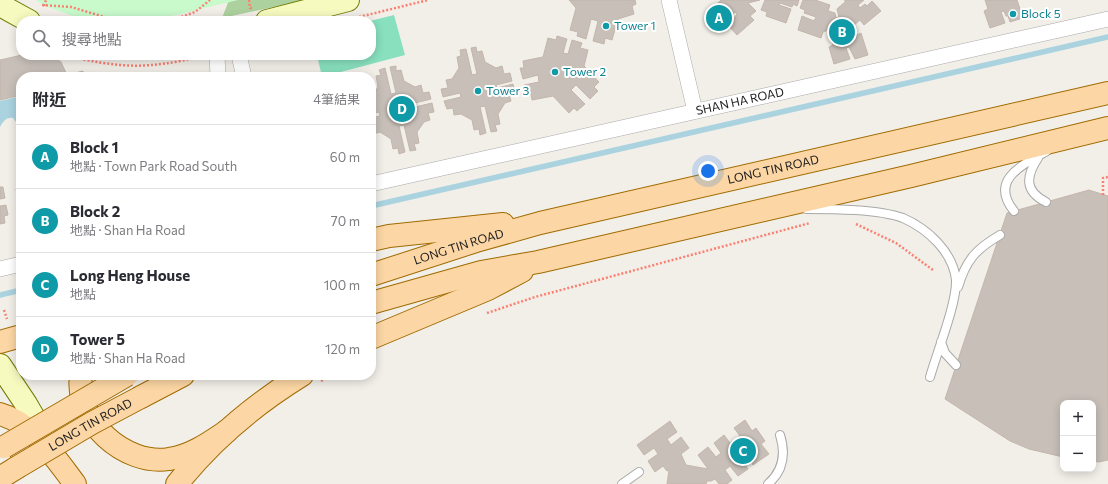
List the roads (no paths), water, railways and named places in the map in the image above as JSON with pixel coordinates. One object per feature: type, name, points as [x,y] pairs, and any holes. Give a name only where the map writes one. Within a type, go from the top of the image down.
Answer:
[{"type":"main road","name":"LONG TIN ROAD","points":[[376,273],[476,241],[540,223],[1108,93]]},
{"type":"main road","points":[[376,302],[481,272],[538,262],[1108,128]]},
{"type":"main road","points":[[376,239],[472,226],[527,222],[540,223]]},
{"type":"main road","points":[[376,336],[488,289],[538,262]]},
{"type":"main road","points":[[0,342],[16,337]]},
{"type":"main road","points":[[81,380],[82,396],[87,413],[108,438],[121,449],[133,454],[157,460],[180,457],[205,446],[295,380]]},
{"type":"main road","points":[[0,449],[118,380]]},
{"type":"main road","name":"LONG TIN ROAD","points":[[0,478],[92,423],[173,380]]},
{"type":"main road","points":[[0,414],[22,425],[39,440],[75,484]]},
{"type":"main road","points":[[177,484],[227,431]]},
{"type":"street","points":[[669,0],[695,111]]},
{"type":"street","points":[[0,5],[37,10]]},
{"type":"street","points":[[305,16],[350,10]]},
{"type":"street","name":"SHAN HA ROAD","points":[[376,183],[1108,19]]},
{"type":"street","points":[[217,60],[218,72]]},
{"type":"street","points":[[240,60],[243,72]]},
{"type":"street","points":[[0,269],[16,265]]},
{"type":"street","points":[[0,365],[30,410],[56,460]]},
{"type":"lane","points":[[1014,211],[1005,198],[1004,190],[1006,181],[1016,170],[1039,156],[1082,134]]},
{"type":"lane","points":[[1039,156],[1031,169],[1028,178],[1031,190],[1038,198],[1046,202]]},
{"type":"lane","points":[[767,209],[834,209],[886,214],[903,218],[934,238],[949,257],[956,280],[954,299]]},
{"type":"lane","points":[[930,377],[963,270],[969,260],[986,243],[1000,236]]},
{"type":"lane","points":[[940,342],[945,353],[956,365]]},
{"type":"lane","points":[[768,484],[778,472],[782,463],[783,449],[780,435]]},
{"type":"lane","points":[[622,484],[639,472]]},
{"type":"water","points":[[16,97],[16,122],[13,118],[8,118],[0,127],[0,101]]},
{"type":"waterway","points":[[376,205],[1108,37]]},
{"type":"waterway","points":[[0,295],[16,291]]},
{"type":"place","name":"Block 5","points":[[1013,14]]},
{"type":"place","name":"Block 1","points":[[719,18]]},
{"type":"place","name":"Tower 1","points":[[606,26]]},
{"type":"place","name":"Block 2","points":[[842,32]]},
{"type":"place","name":"Tower 2","points":[[555,72]]},
{"type":"place","name":"Tower 3","points":[[478,91]]},
{"type":"place","name":"Tower 5","points":[[402,109]]},
{"type":"place","name":"Long Heng House","points":[[743,451]]}]
